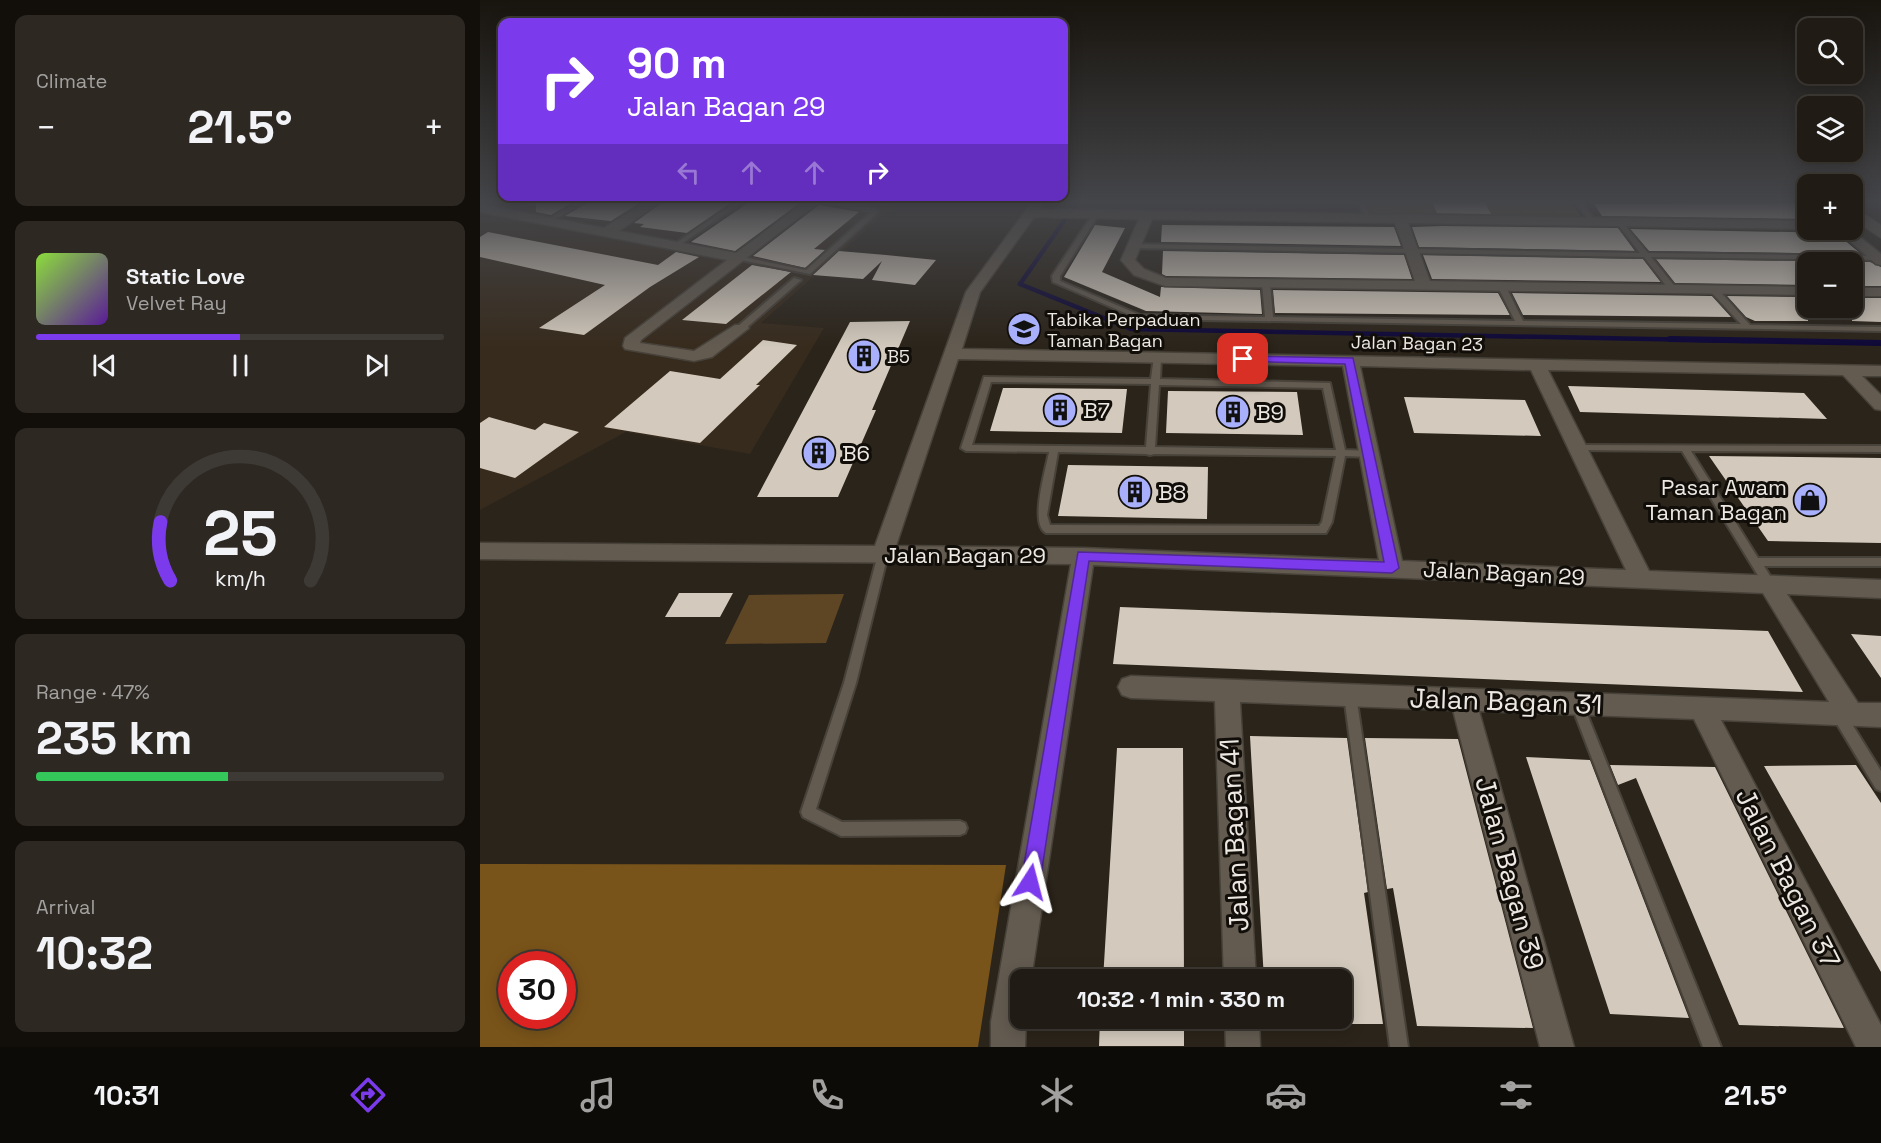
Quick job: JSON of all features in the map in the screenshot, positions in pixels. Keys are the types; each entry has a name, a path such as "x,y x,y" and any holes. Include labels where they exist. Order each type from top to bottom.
{"street":[{"path":"695,250 738,258"},
{"path":"741,328 706,353 694,356 631,346 633,338 749,250"},
{"path":"883,554 975,288 1003,250"},
{"path":"1132,250 1128,260 1130,265 1153,279 1165,282 1797,291"},
{"path":"1412,252 1424,285"},
{"path":"1863,292 1881,292"},
{"name":"Jalan Bagan 23","path":"952,354 1881,371"},
{"path":"1350,360 1392,568"},
{"path":"1537,365 1642,579"},
{"path":"1847,370 1881,405"},
{"name":"Jalan Bagan 29","path":"480,551 1083,556 1881,589"},
{"path":"1008,1047 1008,1022 1083,556"},
{"path":"1769,584 1845,714"},
{"name":"Jalan Bagan 31","path":"1131,687 1881,715"},
{"name":"Jalan Bagan 41","path":"1227,691 1240,969"},
{"name":"Jalan Bagan 39","path":"1462,700 1557,1047"},
{"name":"Jalan Bagan 37","path":"1702,709 1874,1047"},
{"path":"1242,1029 1243,1047"}],"lane":[{"path":"738,258 807,272 832,250"},
{"path":"1073,250 1056,276 1057,282 1139,317 1881,329"},
{"path":"1312,250 1879,259"},
{"path":"1642,250 1673,289"},
{"path":"741,328 797,280"},
{"path":"1266,283 1269,319"},
{"path":"1502,287 1520,323"},
{"path":"1714,290 1748,327"},
{"path":"1150,452 1157,358"},
{"path":"1054,450 1042,515 1046,529 1322,530 1327,522 1341,453 1327,385 987,379 966,448 1150,452 1341,453 1369,454"},
{"path":"1578,448 1881,449"},
{"path":"1684,449 1769,584"},
{"path":"883,554 850,683 808,812 841,829 960,828"},
{"path":"1756,562 1881,562"},
{"path":"1350,695 1399,1047"},
{"path":"1578,704 1712,1047"},
{"path":"1845,714 1881,784"}],"shaded area":[{"path":"480,250 844,250 761,323 824,328 750,454 626,432 480,510"},
{"path":"844,594 826,643 725,644 749,595"},
{"path":"480,864 1006,865 978,1047 480,1047"}],"building":[{"path":"480,250 580,250 658,265 676,252 699,257 650,287 584,335 539,328 605,285 480,257"},
{"path":"761,250 825,250 805,268 753,256"},
{"path":"1080,250 1114,250 1102,272 1160,297 1161,287 1260,290 1262,314 1146,311 1064,277"},
{"path":"1573,250 1634,250 1635,251"},
{"path":"1648,250 1856,250 1859,252"},
{"path":"839,251 936,260 915,285 872,280 882,261 863,279 813,275"},
{"path":"1163,251 1404,255 1412,279 1166,276 1162,274"},
{"path":"1423,255 1643,259 1661,282 1432,279"},
{"path":"1656,259 1797,261 1797,285 1675,283"},
{"path":"1863,262 1870,262 1881,267 1881,286 1863,286"},
{"path":"752,265 791,272 726,324 682,320"},
{"path":"1273,290 1498,293 1510,315 1275,313"},
{"path":"1512,293 1712,296 1731,317 1523,315"},
{"path":"1727,296 1797,297 1797,318 1808,318 1808,321 1755,321 1746,317"},
{"path":"1863,298 1881,298 1881,322 1852,321 1852,318 1863,318"},
{"path":"910,321 872,410 876,410 838,497 757,497 850,322"},
{"path":"763,340 797,345 756,385 760,385 700,443 604,427 670,371 720,379"},
{"path":"1568,386 1804,393 1827,419 1580,412"},
{"name":"B7","path":"1003,388 1127,389 1122,433 990,431"},
{"name":"B9","path":"1168,391 1297,392 1303,435 1166,433"},
{"path":"1404,397 1525,400 1541,436 1414,433"},
{"path":"489,417 535,430 544,423 579,432 515,478 480,468 480,423"},
{"name":"Pasar Awam Taman Bagan","path":"1709,456 1881,458 1881,543 1768,541"},
{"name":"B8","path":"1068,465 1208,467 1207,519 1058,516"},
{"path":"679,593 733,593 720,617 665,617"},
{"path":"1120,607 1768,631 1803,692 1113,664"},
{"path":"1851,634 1881,636 1881,678"},
{"path":"1250,736 1347,738 1368,892 1364,893 1383,1024 1352,1024 1352,969 1263,969"},
{"path":"1365,738 1458,739 1533,1028 1417,1026 1393,888 1387,889"},
{"path":"1117,748 1183,748 1184,969 1104,969"},
{"path":"1526,757 1590,760 1689,1018 1610,1014"},
{"path":"1610,765 1715,767 1844,1028 1739,1025 1636,778 1618,785"},
{"path":"1856,765 1881,803 1881,972 1764,766"},
{"path":"1100,1029 1184,1029 1184,1046 1099,1046"}],"waterway":[{"path":"1044,250 1020,284 1131,329 1750,341"},
{"path":"1670,339 1881,343"}],"place":[{"name":"Tabika Perpaduan Taman Bagan","path":"1024,329"},
{"name":"B5","path":"864,356"},
{"name":"B7","path":"1060,410"},
{"name":"B9","path":"1233,412"},
{"name":"B6","path":"819,453"},
{"name":"B8","path":"1135,492"},
{"name":"Pasar Awam Taman Bagan","path":"1810,500"}],"route":[{"path":"1030,882 1083,556 1392,568 1350,360 1243,359"}]}
